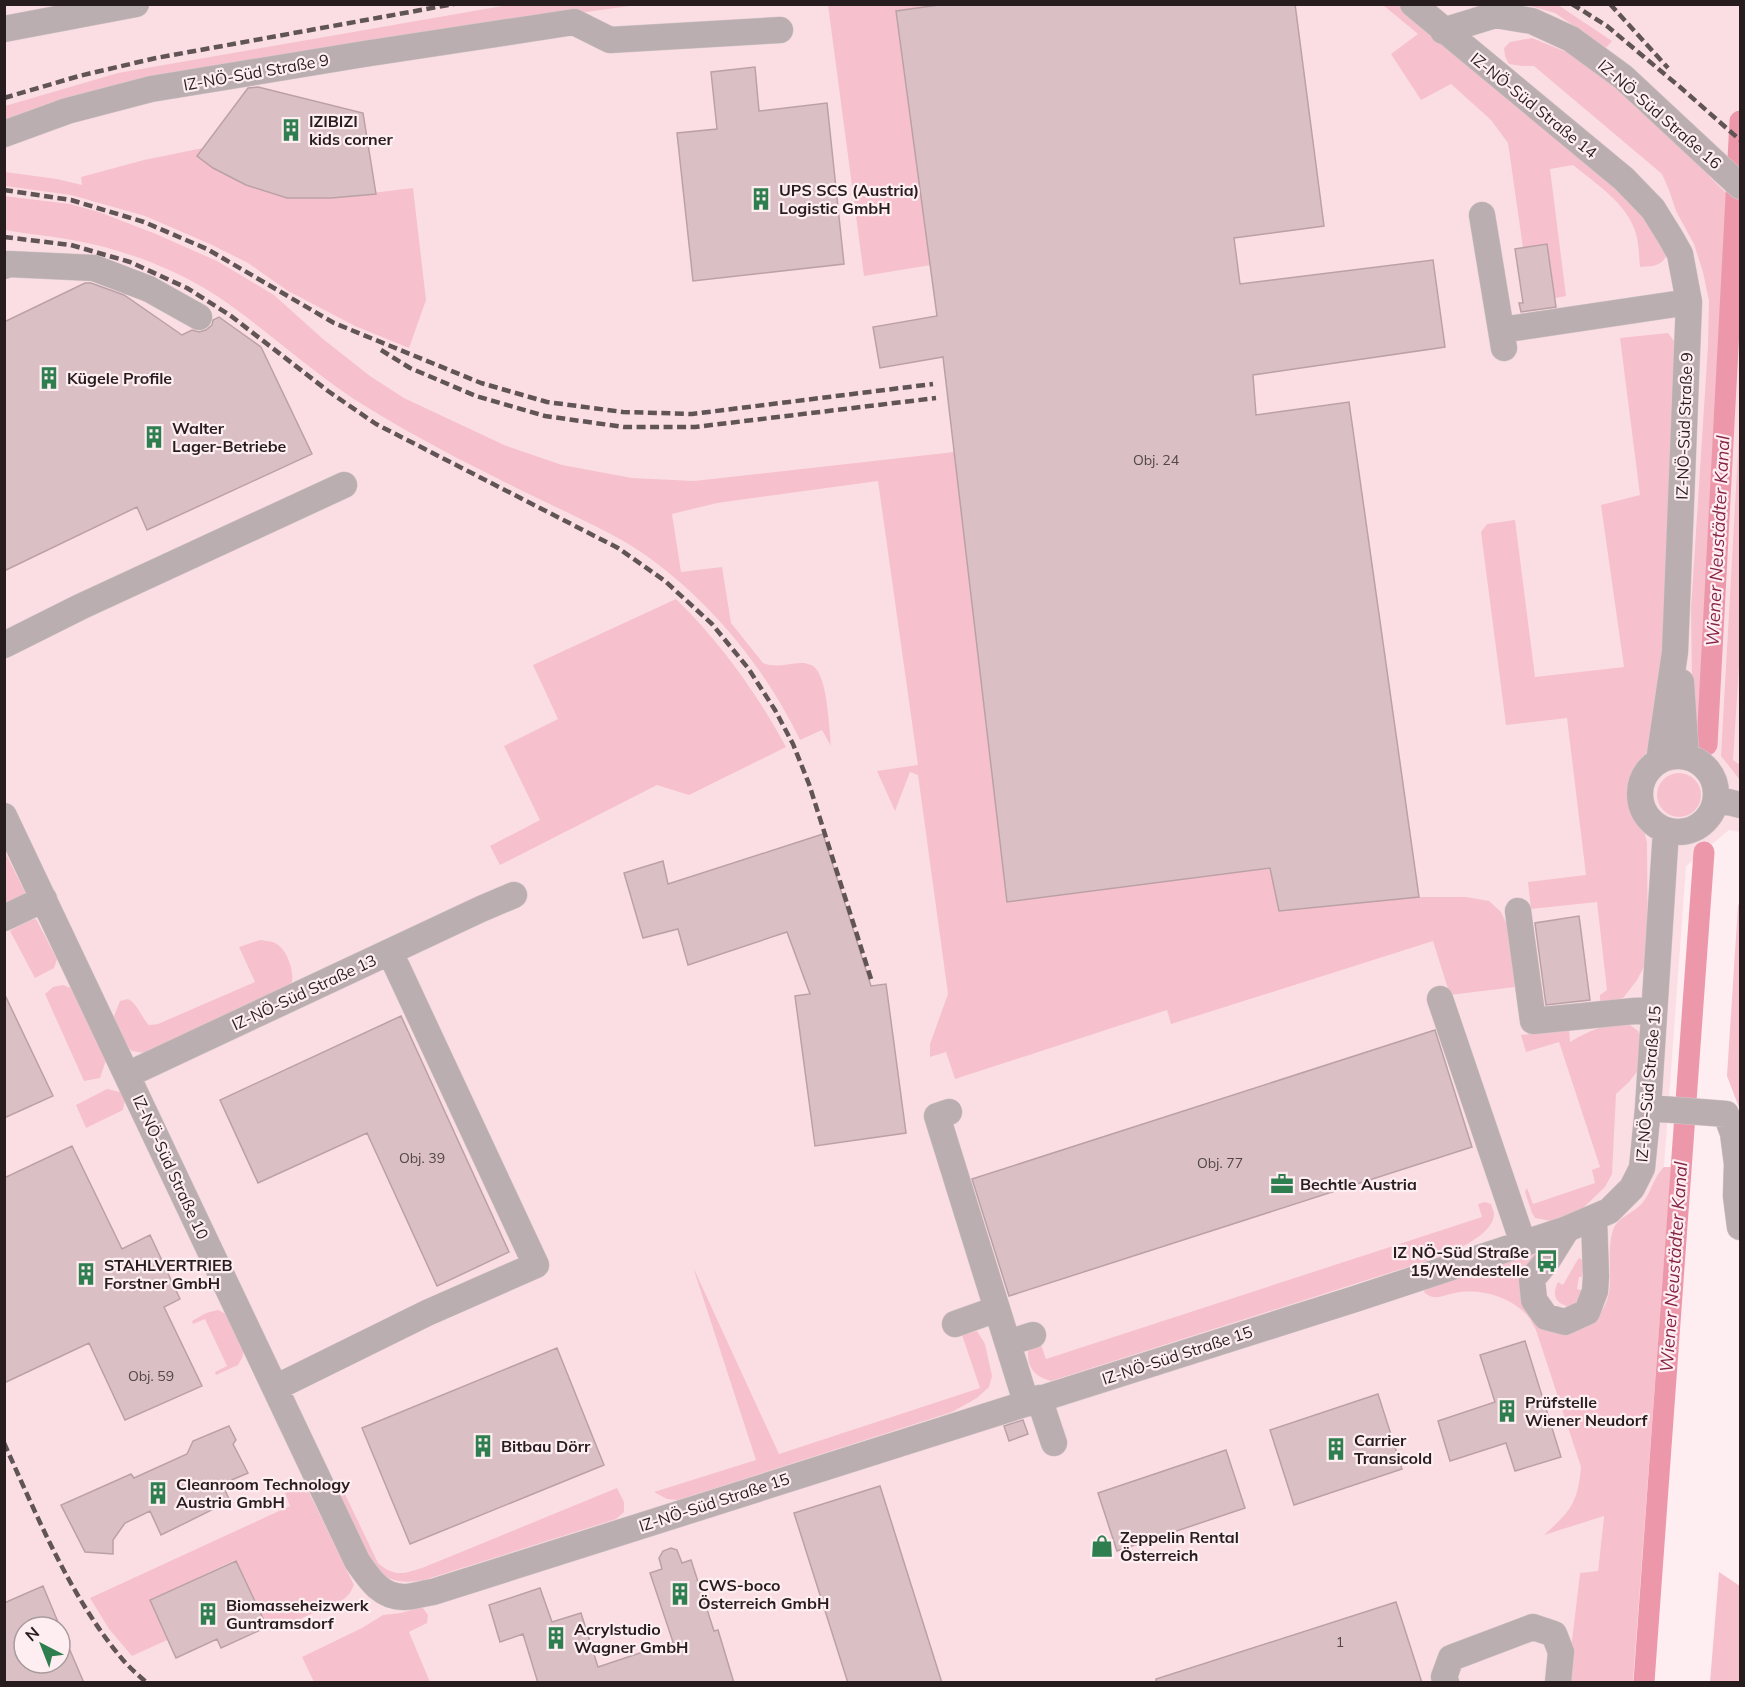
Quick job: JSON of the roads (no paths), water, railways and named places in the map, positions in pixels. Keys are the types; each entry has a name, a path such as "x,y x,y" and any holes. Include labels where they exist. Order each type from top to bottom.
{"street":[{"path":"4,29 77,10 136,4"},
{"name":"IZ-NÖ-Süd Straße 14","path":"1413,4 1624,179 1653,209"},
{"name":"IZ-NÖ-Süd Straße 16","path":"1443,31 1495,15 1532,21 1571,39 1623,77 1740,186"},
{"name":"IZ-NÖ-Süd Straße 9","path":"4,134 67,111 152,89 574,22 610,40 780,30"},
{"name":"IZ-NÖ-Süd Straße 9","path":"1653,209 1680,255 1689,302 1675,652 1659,760"},
{"path":"1482,214 1503,339 1689,302"},
{"path":"4,266 8,264 94,268 149,289 199,317"},
{"path":"4,645 80,607 344,484"},
{"name":"IZ-NÖ-Süd Straße 9","path":"1675,652 1681,686 1686,756"},
{"path":"1672,756 1686,756 1699,761 1710,771 1729,802 1699,826 1682,832 1665,830 1653,823 1644,811 1640,797 1641,783 1648,770 1659,760 1672,756"},
{"name":"IZ-NÖ-Süd Straße 10","path":"4,816 357,1561 370,1581"},
{"name":"IZ-NÖ-Süd Straße 15","path":"370,1581 385,1593 404,1597 433,1592 1355,1299 1567,1229 1609,1211 1632,1188 1642,1168 1659,1109 1654,1009 1665,830"},
{"name":"IZ-NÖ-Süd Straße 13","path":"127,1075 514,895"},
{"path":"4,918 44,899"},
{"path":"1518,911 1533,1022 1654,1009"},
{"path":"275,1388 427,1313 536,1265 390,952"},
{"path":"1440,999 1523,1243"},
{"path":"1659,1109 1726,1114 1733,1133 1737,1164 1740,1227"},
{"path":"949,1112 937,1116 997,1309 1008,1343 1054,1443"},
{"path":"1567,1229 1547,1261 1532,1279 1534,1300 1546,1317 1565,1322 1587,1312 1595,1291 1594,1218"},
{"path":"955,1324 997,1309"},
{"path":"1008,1343 1034,1335"},
{"path":"1446,1683 1444,1677 1451,1658 1533,1627 1554,1634 1561,1652 1558,1683"}],"waterway":[{"name":"Wiener Neustädter Kanal","path":"1707,745 1740,121"},
{"name":"Wiener Neustädter Kanal","path":"1644,1682 1704,852"}],"railway":[{"path":"4,98 79,76 156,58 454,4"},
{"path":"1572,4 1607,26 1740,140"},
{"path":"1610,4 1668,68"},
{"path":"4,190 71,200 144,222 207,249 334,323 481,383 547,402 623,412 692,414 933,384"},
{"path":"4,237 71,245 130,262 187,288 231,316 328,391 376,424 618,548 665,581 712,624 748,668 775,710 793,744 809,784 872,982"},
{"path":"381,350 410,368 476,396 545,416 624,427 695,427 936,398"},
{"path":"4,1443 56,1556 87,1610 123,1660 146,1682"}],"place":[{"name":"IZIBIZI kids corner","path":"291,130"},
{"name":"UPS SCS (Austria) Logistic GmbH","path":"761,199"},
{"name":"Kügele Profile","path":"49,378"},
{"name":"Walter Lager-Betriebe","path":"154,437"},
{"name":"Bechtle Austria","path":"1282,1184"},
{"name":"IZ NÖ-Süd Straße 15/Wendestelle","path":"1547,1261"},
{"name":"STAHLVERTRIEB Forstner GmbH","path":"86,1274"},
{"name":"Prüfstelle Wiener Neudorf","path":"1507,1411"},
{"name":"Bitbau Dörr","path":"483,1446"},
{"name":"Carrier Transicold","path":"1336,1449"},
{"name":"Cleanroom Technology Austria GmbH","path":"158,1493"},
{"name":"Zeppelin Rental Österreich","path":"1102,1546"},
{"name":"CWS-boco Österreich GmbH","path":"680,1594"},
{"name":"Biomasseheizwerk Guntramsdorf","path":"208,1614"},
{"name":"Acrylstudio Wagner GmbH","path":"556,1638"}]}
